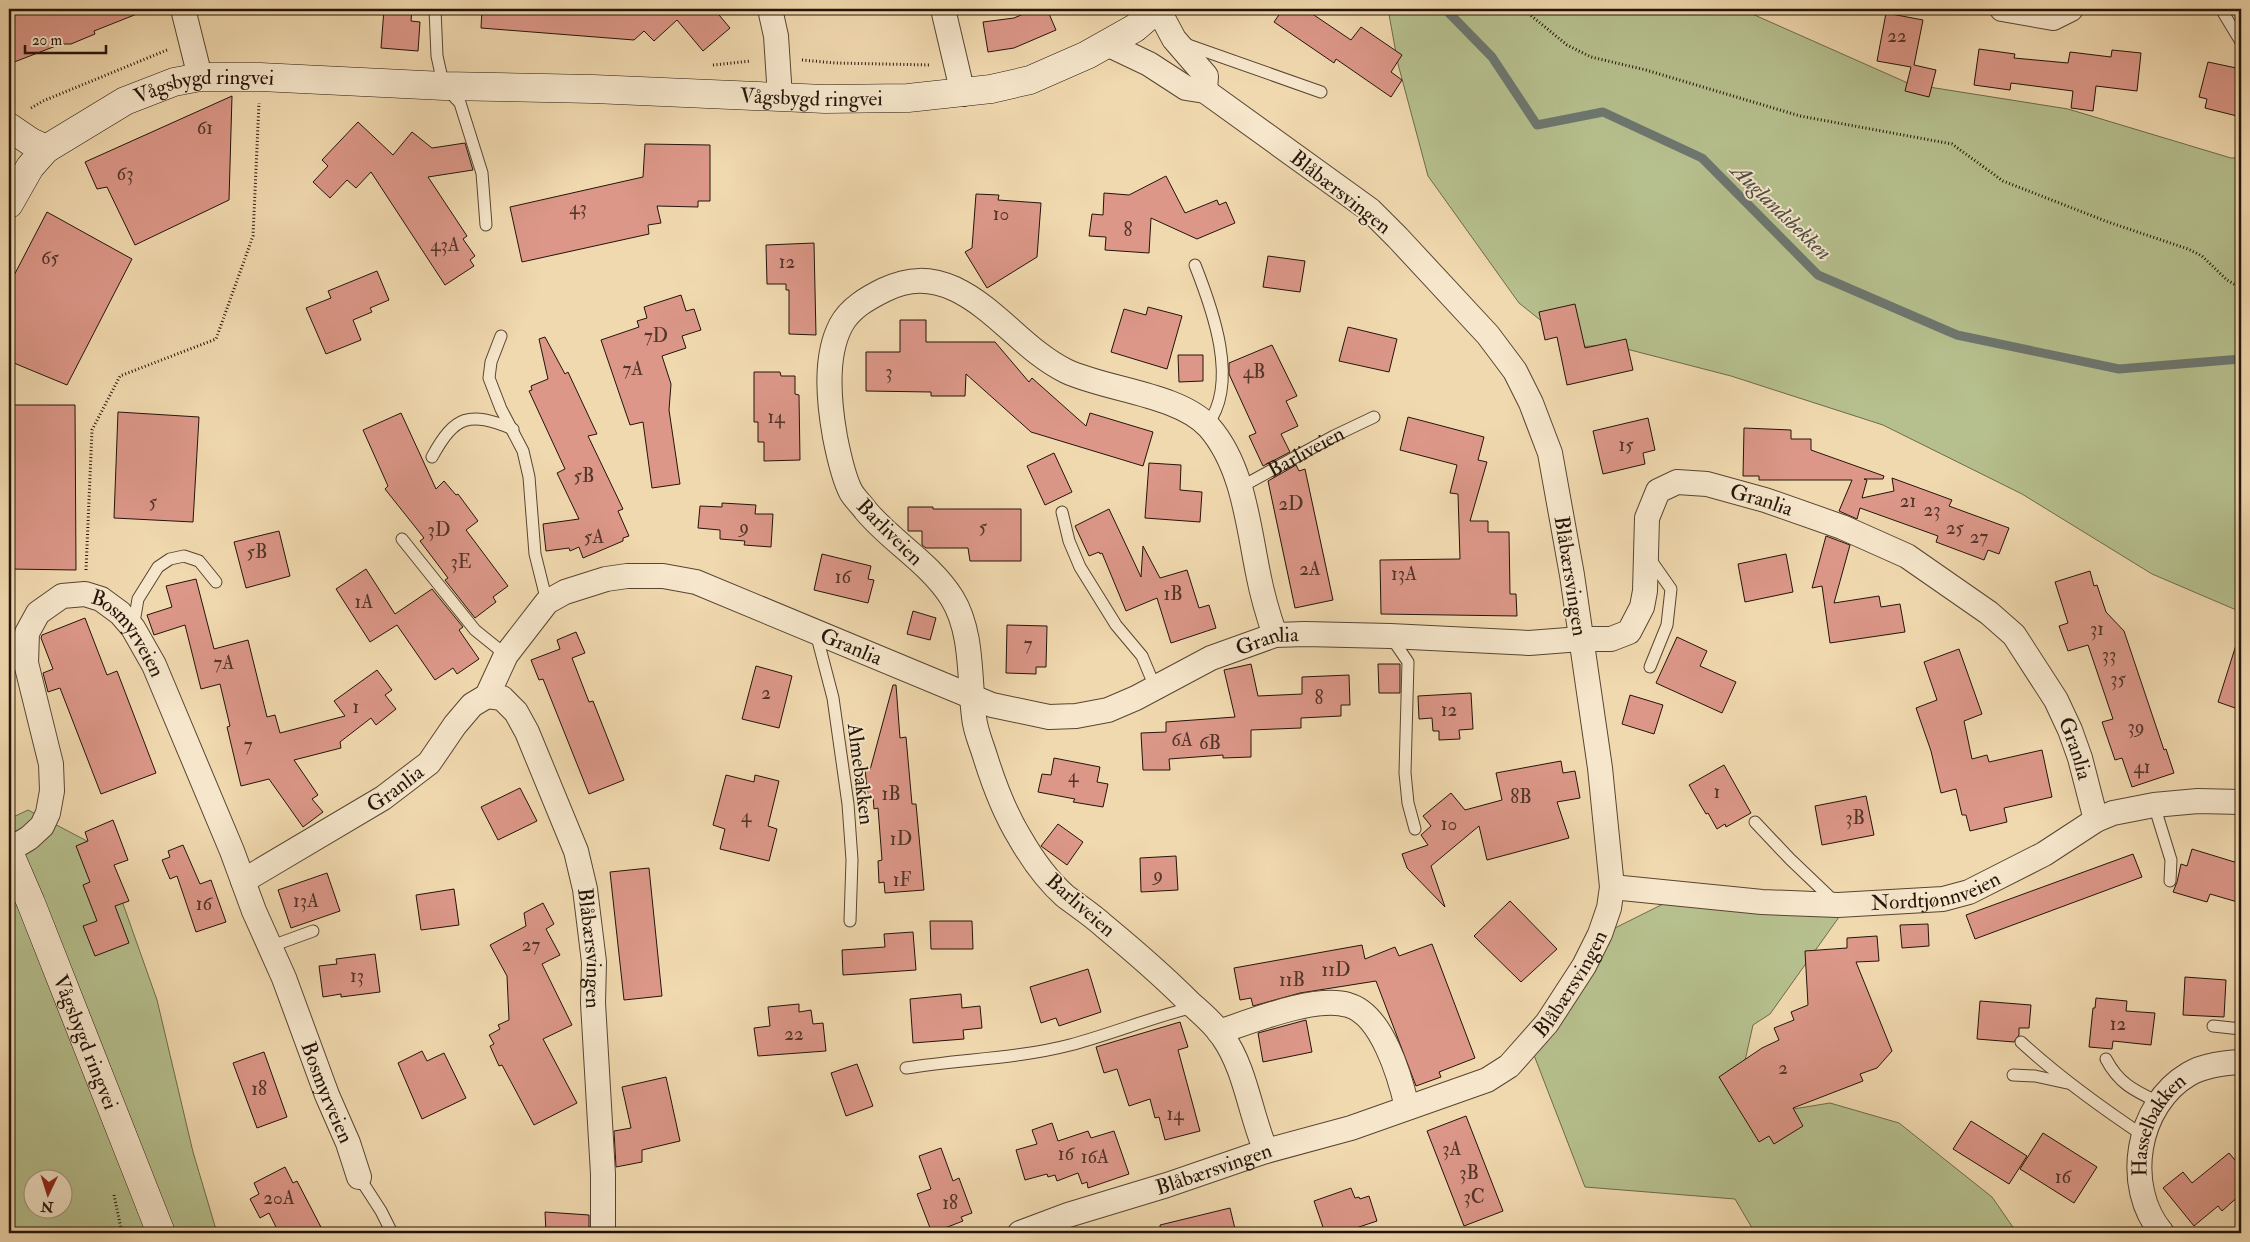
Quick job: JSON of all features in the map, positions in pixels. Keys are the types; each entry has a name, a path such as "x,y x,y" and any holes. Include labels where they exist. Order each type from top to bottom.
{"street":[{"path":"183,9 200,77"},
{"path":"770,9 776,36 780,97"},
{"path":"943,9 963,94"},
{"path":"1158,9 1174,39 1206,76 1205,91"},
{"name":"Vågsbygd ringvei","path":"11,189 46,149 125,101 174,82 200,77 260,77 444,86 825,99 908,98 963,94 1030,80 1080,59 1135,28 1158,9"},
{"path":"2002,9 2053,18 2071,9"},
{"name":"Blåbærsvingen","path":"1020,1233 1068,1215 1167,1185 1266,1151 1351,1128 1407,1106 1487,1080 1510,1066 1529,1046 1547,1023 1584,966 1600,934 1609,908 1612,887 1600,768 1572,575 1550,453 1531,403 1507,360 1455,298 1370,210 1205,91 1186,88 1149,64 1107,44"},
{"path":"9,128 46,149"},
{"name":"Barliveien","path":"1266,1151 1256,1127 1245,1084 1226,1040 1134,951 1066,896 1047,878 1022,842 1005,812 974,722 962,618 951,596 920,562 872,518 852,493 835,441 830,376 834,345 842,323 859,303 885,289 908,280 928,280 952,288 973,299 1061,368 1082,378 1132,390 1185,410 1207,425 1223,447 1239,488 1245,507 1267,614 1275,635"},
{"name":"Granlia","path":"243,881 363,810 408,780 429,763 455,725 472,706 487,696 506,655 547,602 565,592 606,579 626,576 664,576 696,582 972,697 1021,712 1049,717 1076,716 1108,710 1136,698 1211,658 1275,635 1390,636 1529,643 1611,639 1629,632 1642,606 1645,591 1647,518 1658,491 1677,482 1706,484 1782,506 1842,527 1907,556 1989,613 2014,635 2056,700 2080,758 2096,820"},
{"name":"Bosmyrveien","path":"9,851 29,838 42,826 48,814 52,792 51,764 26,663 27,633 38,613 62,596 85,594 101,599 114,608 133,628 154,665 293,1000 359,1177"},
{"name":"Blåbærsvingen","path":"487,696 502,698 516,712 527,732 576,851 585,889 594,962 593,1003 603,1174 603,1233"},
{"name":"Nordtjønnveien","path":"1612,887 1762,902 1838,905 1943,899 1969,892 2044,854 2096,820 2113,813 2154,804 2198,801 2241,802"},
{"name":"Vågsbygd ringvei","path":"9,851 161,1233"},
{"path":"1219,1032 1268,1016 1319,1003 1336,1002 1350,1005 1358,1009 1374,1024 1383,1039 1396,1069 1407,1106"},
{"name":"Hasselbakken","path":"2162,1233 2156,1226 2143,1201 2139,1175 2141,1148 2150,1118 2165,1094 2189,1074 2219,1064 2241,1062"}],"lane":[{"path":"435,9 437,56 444,86 460,103 482,173 486,225"},
{"path":"2220,9 2241,42"},
{"path":"1174,39 1321,92"},
{"path":"1195,265 1211,305 1220,350 1222,379 1213,418 1207,425"},
{"path":"501,336 491,362 489,378 501,409 513,428 523,451 533,504 532,533 547,602"},
{"name":"Barliveien","path":"1239,488 1334,436 1374,417"},
{"path":"432,456 448,430 463,420 481,418 513,428"},
{"path":"1062,512 1069,541 1080,567 1116,625 1142,656 1155,687"},
{"path":"402,539 475,630 506,655"},
{"path":"1646,553 1671,590 1667,625 1650,667"},
{"path":"133,628 138,598 158,567 170,560 184,556 199,561 216,582"},
{"name":"Almebakken","path":"816,633 833,698 848,804 852,860 850,921"},
{"path":"1390,636 1398,644 1408,662 1405,773 1408,803 1414,829"},
{"path":"2154,804 2172,860 2170,882"},
{"path":"1755,822 1838,905"},
{"path":"269,946 313,931"},
{"path":"906,1068 1018,1055 1069,1045 1168,1013 1194,1007"},
{"path":"2213,1026 2241,1029"},
{"path":"2021,1042 2046,1065 2106,1111 2144,1136"},
{"path":"2106,1059 2114,1075 2126,1086 2160,1103"},
{"path":"2013,1075 2035,1076 2074,1085"},
{"name":"Bosmyrveien","path":"359,1177 382,1211 392,1233"}],"path":[{"path":"1523,9 1567,45 1591,57 1646,70 1800,116 1952,144 2003,181 2108,222 2188,249 2202,256 2227,280 2241,288"},
{"path":"85,594 92,430 120,376 216,339 253,236 260,77"}],"green space":[{"path":"1388,9 1741,9 1910,84 2068,109 2231,158 2241,158 2241,612 2152,574 2022,494 1883,425 1731,376 1611,345 1574,347 1519,303 1428,176 1398,64"},
{"path":"28,810 104,850 157,1000 193,1152 217,1233 9,1233 9,998 12,986 9,983 9,819"},
{"path":"1695,888 1854,896 1770,1014 1753,1025 1742,1074 1793,1109 1830,1103 1899,1123 1992,1197 2017,1233 1755,1233 1735,1199 1585,1187 1532,1050 1599,936"}],"building":[{"path":"9,9 147,10 94,31 95,34 71,44 61,44 9,64"},
{"path":"384,9 412,9 411,21 420,22 418,51 381,48"},
{"path":"482,9 714,9 730,28 703,51 677,20 654,41 644,31 634,40 481,28"},
{"path":"1035,9 1047,9 1056,30 1014,48 988,52 983,22 1014,18"},
{"path":"1283,9 1305,9 1351,40 1361,27 1402,55 1391,72 1402,80 1391,97 1336,59 1334,63 1274,22"},
{"path":"1886,13 1923,20 1914,65 1936,70 1929,97 1905,91 1911,67 1877,61"},
{"path":"1979,49 2015,54 2014,58 2068,63 2070,52 2111,57 2112,50 2141,53 2137,91 2096,86 2093,111 2071,108 2073,91 2011,83 2010,90 1974,85"},
{"path":"2208,62 2241,69 2236,88 2241,89 2241,117 2205,108 2207,99 2199,97"},
{"path":"232,96 229,200 135,245 107,187 97,189 85,162"},
{"path":"358,122 393,155 412,132 432,148 465,143 473,170 428,177 467,236 463,239 475,256 470,260 474,266 445,285 371,172 356,188 347,180 330,198 313,182 328,166 322,160"},
{"path":"645,144 710,145 710,201 698,201 698,207 657,206 661,223 648,225 649,234 522,262 510,207 643,177"},
{"path":"1166,176 1185,213 1217,200 1219,205 1226,202 1235,223 1197,239 1151,218 1149,253 1105,250 1106,237 1089,236 1092,214 1103,215 1104,193 1129,195"},
{"path":"976,194 999,195 998,200 1041,203 1037,257 987,288 965,252 972,248"},
{"path":"47,212 132,259 67,385 9,361 9,285"},
{"path":"814,243 816,335 789,334 789,290 786,290 786,284 767,284 766,245"},
{"path":"1268,256 1305,261 1300,292 1263,287"},
{"path":"377,271 389,300 370,308 372,312 353,320 361,340 326,354 306,308 331,298 328,291"},
{"path":"681,295 686,311 694,309 701,330 682,336 686,348 662,356 671,384 669,410 680,484 652,488 643,422 630,425 601,340 639,327 637,321 647,318 644,307"},
{"path":"1575,304 1585,348 1626,339 1633,370 1567,385 1557,337 1545,340 1539,312"},
{"path":"1148,307 1182,316 1167,369 1111,352 1124,309 1146,315"},
{"path":"900,320 926,320 926,342 995,342 1029,382 1032,378 1086,426 1090,413 1153,432 1143,466 1031,432 966,374 965,396 931,396 931,392 866,391 866,352 900,352"},
{"path":"1348,327 1397,339 1389,372 1339,361"},
{"path":"545,337 565,374 568,372 597,434 588,436 623,509 618,511 629,536 623,538 623,541 583,558 579,547 570,551 569,548 546,551 543,524 579,519 557,473 565,469 529,391 532,390 531,386 548,379 539,339"},
{"path":"1272,345 1297,396 1286,401 1298,426 1281,434 1290,452 1263,466 1249,436 1256,433 1229,374 1229,363"},
{"path":"1178,355 1203,355 1203,381 1179,382"},
{"path":"754,372 780,372 781,376 795,376 795,394 799,395 800,460 764,461 764,442 758,442 758,422 754,422"},
{"path":"9,405 75,405 76,570 9,569"},
{"path":"118,412 199,417 193,522 114,518"},
{"path":"401,413 436,489 444,481 456,495 458,494 478,521 466,530 508,586 493,597 496,602 475,618 445,580 448,578 420,541 424,538 385,489 388,486 363,430"},
{"path":"1408,417 1484,437 1478,460 1487,462 1470,521 1488,521 1488,532 1509,532 1510,594 1516,594 1517,616 1381,614 1380,560 1460,559 1458,494 1450,493 1457,465 1400,450"},
{"path":"1648,418 1655,450 1643,453 1645,464 1603,474 1593,431"},
{"path":"1744,428 1791,430 1791,439 1811,439 1811,450 1884,476 1883,479 1864,479 1867,480 1862,498 1894,491 1892,478 1952,500 1949,506 2009,528 1999,554 1988,550 1984,560 1936,542 1938,536 1860,508 1857,519 1839,511 1852,480 1759,480 1759,476 1743,476"},
{"path":"1054,453 1072,492 1045,505 1027,466"},
{"path":"1149,463 1181,465 1180,490 1202,492 1200,522 1145,518"},
{"path":"1296,465 1299,471 1305,469 1333,600 1295,608 1268,481"},
{"path":"722,503 756,505 755,514 773,514 771,547 744,545 745,541 720,539 720,530 698,528 700,506 722,507"},
{"path":"908,507 933,507 933,509 1021,509 1021,561 970,561 968,548 926,548 922,545 922,531 908,531"},
{"path":"1109,509 1141,577 1143,546 1160,578 1187,570 1199,608 1209,605 1216,628 1171,643 1157,598 1126,611 1102,553 1100,554 1099,552 1089,556 1075,526"},
{"path":"279,531 290,576 246,588 234,542"},
{"path":"1826,536 1850,545 1834,603 1879,596 1881,607 1900,604 1905,632 1830,643 1822,586 1812,588"},
{"path":"822,554 871,566 868,579 874,580 868,603 814,590"},
{"path":"1786,554 1793,592 1745,602 1738,564"},
{"path":"366,569 395,614 432,589 463,627 459,630 479,659 457,674 453,668 435,680 397,625 370,642 336,589"},
{"path":"2090,571 2094,586 2097,585 2106,612 2124,631 2164,750 2166,749 2174,773 2132,787 2122,758 2115,760 2102,722 2113,719 2088,645 2068,651 2059,626 2068,623 2055,582"},
{"path":"196,579 214,649 248,640 267,717 275,715 280,733 345,716 334,701 377,670 392,690 385,695 396,709 376,725 371,718 340,742 341,748 294,760 318,795 312,799 323,812 303,827 269,779 241,786 227,727 230,726 220,684 201,689 185,625 154,635 147,615 172,607 166,586"},
{"path":"913,611 936,618 930,640 907,634"},
{"path":"85,618 107,675 117,671 156,773 101,794 60,688 48,692 43,673 53,669 41,638 42,635"},
{"path":"1007,625 1047,626 1046,667 1036,667 1036,674 1006,673"},
{"path":"576,632 585,653 572,658 589,702 593,701 624,780 589,794 543,679 539,680 531,660 560,649 557,640"},
{"path":"1677,637 1707,651 1700,666 1736,682 1722,713 1656,683"},
{"path":"2236,645 2241,645 2241,710 2218,702"},
{"path":"1959,649 1982,714 1964,721 1972,759 1987,755 1989,762 2042,750 2052,797 2004,808 2007,822 1970,831 1966,815 1962,815 1956,789 1941,793 1931,751 1916,708 1937,700 1924,662"},
{"path":"1251,664 1258,696 1302,694 1302,677 1349,675 1350,705 1341,705 1341,716 1301,718 1301,728 1251,730 1251,757 1223,758 1223,755 1169,759 1170,770 1143,770 1141,733 1166,732 1166,722 1235,717 1224,670"},
{"path":"1378,664 1400,664 1400,693 1379,693"},
{"path":"756,666 792,676 779,728 742,719"},
{"path":"893,685 896,685 900,738 906,737 912,804 916,804 924,890 885,893 884,882 879,883 878,861 882,860 878,808 874,809 873,796 868,797 865,769 870,770"},
{"path":"1471,693 1473,729 1459,730 1460,739 1439,740 1439,731 1433,731 1432,718 1419,719 1418,696"},
{"path":"1630,695 1663,705 1654,734 1622,724"},
{"path":"1054,758 1100,767 1097,782 1108,784 1103,807 1073,802 1075,799 1038,792 1042,774 1051,775"},
{"path":"1561,761 1563,773 1575,771 1580,798 1557,802 1569,838 1487,860 1479,826 1431,866 1445,907 1407,868 1402,854 1428,845 1421,835 1431,826 1423,816 1451,793 1465,810 1502,800 1496,773"},
{"path":"1724,765 1751,813 1726,827 1725,824 1717,829 1689,785"},
{"path":"726,775 754,782 755,775 779,781 768,826 777,829 769,861 720,849 725,829 713,825"},
{"path":"520,788 537,821 498,840 481,807"},
{"path":"1866,796 1874,835 1822,845 1815,806"},
{"path":"113,820 128,860 114,865 129,901 115,906 129,943 95,956 83,926 97,921 83,885 90,882 76,846 88,841 85,832"},
{"path":"1058,824 1083,842 1067,865 1041,846"},
{"path":"183,845 200,884 211,880 226,922 196,932 177,876 170,879 162,860 170,857 168,851"},
{"path":"2192,849 2241,864 2241,903 2210,894 2207,902 2173,892 2181,864 2187,866"},
{"path":"2133,854 2142,877 1975,939 1966,915"},
{"path":"1176,856 1178,890 1141,892 1140,858"},
{"path":"649,868 662,996 624,1000 610,872"},
{"path":"327,873 340,911 291,928 278,890"},
{"path":"454,889 459,925 421,930 416,895"},
{"path":"1510,901 1557,949 1521,982 1474,936"},
{"path":"543,903 554,924 546,929 560,955 542,964 572,1025 543,1039 577,1103 534,1125 502,1065 499,1066 490,1046 494,1044 489,1035 500,1029 498,1025 509,1020 507,976 490,945 526,926 524,913"},
{"path":"930,921 972,921 973,949 931,949"},
{"path":"1928,924 1929,946 1902,948 1900,925"},
{"path":"913,932 916,970 843,975 842,950 885,947 884,934"},
{"path":"1877,936 1879,961 1856,962 1892,1051 1877,1068 1860,1074 1863,1081 1793,1108 1803,1126 1774,1144 1769,1136 1759,1142 1719,1077 1762,1048 1779,1040 1774,1028 1794,1020 1791,1012 1808,1005 1805,951 1847,948 1847,938"},
{"path":"1432,944 1475,1058 1439,1072 1441,1077 1416,1086 1376,981 1300,993 1253,1006 1251,998 1240,1000 1234,968 1362,945 1365,959 1395,947 1399,956"},
{"path":"375,954 380,992 341,997 341,994 323,997 319,966 337,964 336,959"},
{"path":"1088,969 1101,1012 1059,1026 1056,1018 1041,1023 1030,987"},
{"path":"2185,977 2226,980 2224,1017 2183,1015"},
{"path":"961,994 962,1008 980,1006 982,1028 963,1030 964,1039 913,1043 910,999"},
{"path":"2096,998 2127,1001 2126,1011 2155,1013 2151,1045 2113,1041 2112,1049 2089,1047 2093,1008 2095,1008"},
{"path":"1980,1001 2031,1005 2029,1028 2019,1028 2019,1035 2014,1042 1977,1039"},
{"path":"799,1004 799,1012 811,1010 813,1024 823,1023 826,1051 758,1056 754,1028 770,1026 768,1007"},
{"path":"1306,1020 1312,1052 1263,1062 1258,1033"},
{"path":"1180,1022 1188,1047 1178,1050 1200,1131 1165,1140 1159,1117 1155,1118 1150,1099 1129,1106 1117,1069 1104,1073 1096,1047"},
{"path":"422,1051 427,1061 444,1053 466,1098 422,1119 398,1063"},
{"path":"264,1052 287,1117 257,1128 233,1063"},
{"path":"857,1064 873,1106 846,1116 831,1073"},
{"path":"666,1077 680,1141 642,1150 642,1162 616,1167 614,1131 631,1128 622,1087"},
{"path":"1466,1116 1503,1211 1464,1226 1427,1131"},
{"path":"1971,1121 2027,1156 2009,1184 1953,1149"},
{"path":"1052,1123 1058,1141 1088,1131 1091,1138 1114,1131 1129,1174 1088,1188 1087,1182 1082,1184 1078,1173 1057,1181 1055,1175 1048,1177 1047,1174 1025,1180 1016,1150 1037,1144 1032,1130"},
{"path":"2043,1133 2097,1167 2074,1203 2020,1169"},
{"path":"941,1148 953,1181 959,1178 972,1213 961,1217 963,1221 932,1233 917,1194 931,1189 919,1156"},
{"path":"2229,1153 2241,1167 2241,1194 2222,1211 2218,1206 2194,1226 2163,1188 2183,1172 2192,1183"},
{"path":"285,1167 293,1183 297,1181 324,1233 279,1233 269,1213 260,1218 250,1199 259,1194 254,1183"},
{"path":"1351,1188 1355,1198 1359,1197 1360,1199 1369,1196 1377,1221 1341,1233 1325,1233 1314,1201"},
{"path":"1230,1208 1236,1233 1161,1233 1160,1225"},
{"path":"545,1212 589,1215 589,1233 546,1233"}],"waterway":[{"name":"Auglandsbekken","path":"1445,9 1492,57 1537,125 1603,112 1702,158 1818,275 1957,335 2119,369 2241,359"}]}
